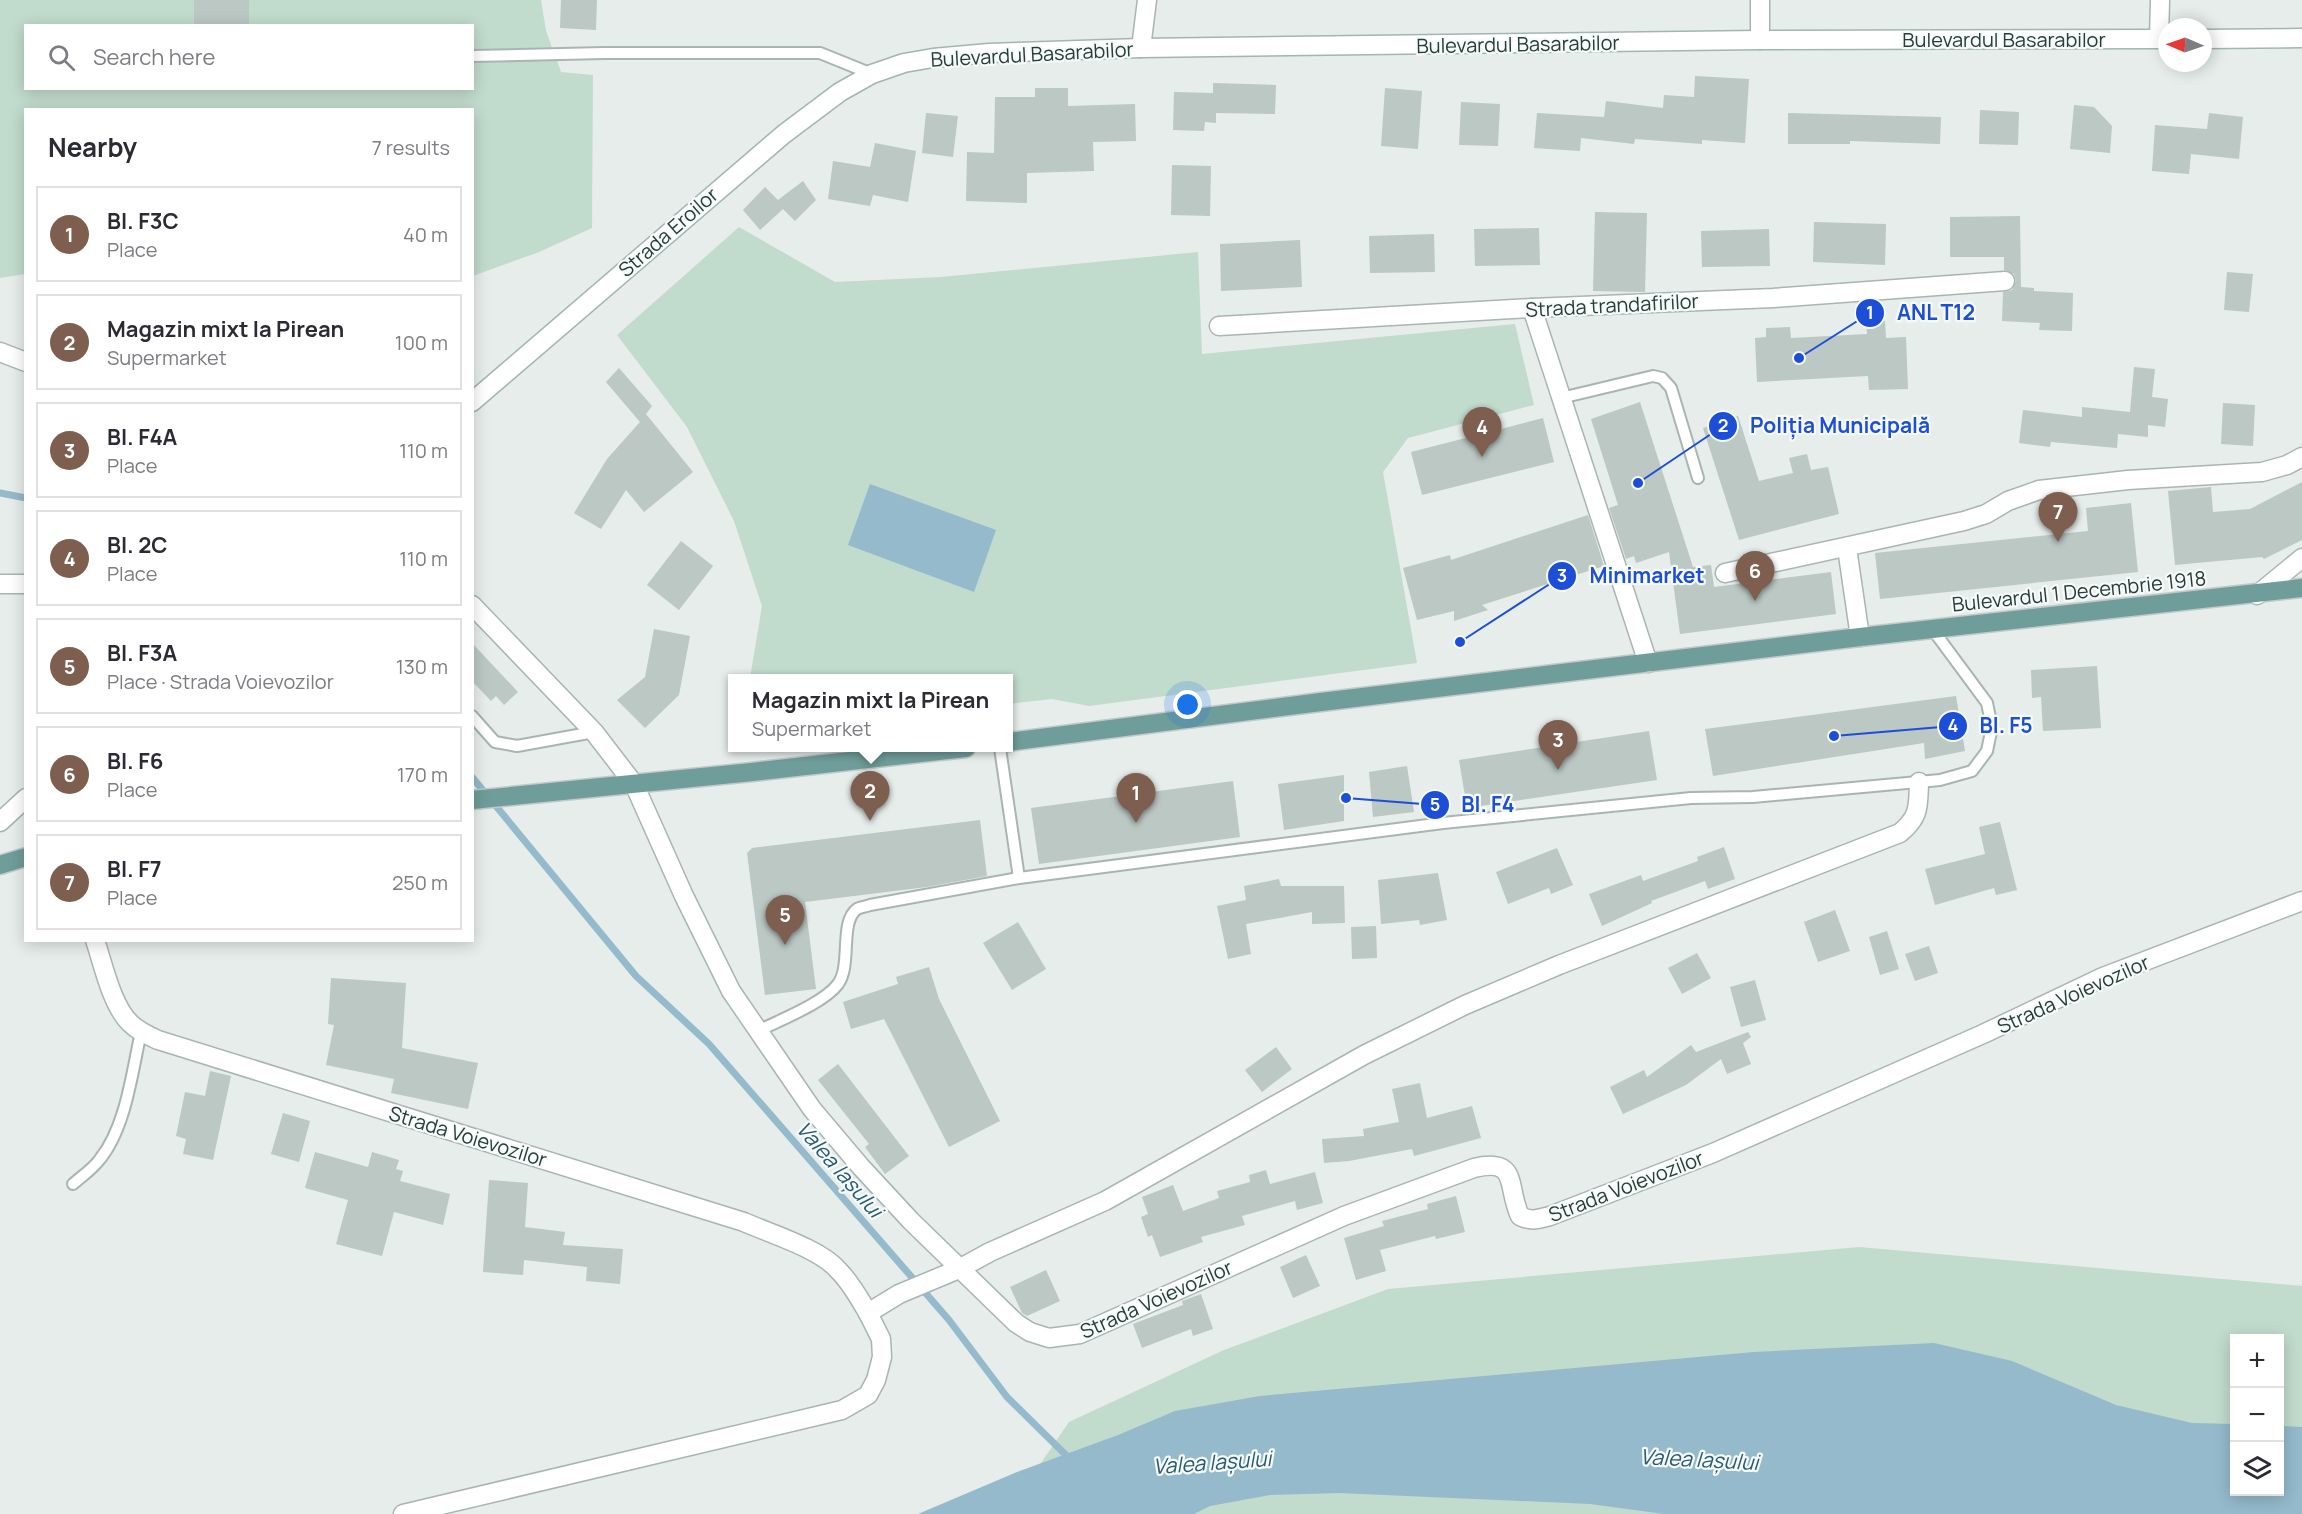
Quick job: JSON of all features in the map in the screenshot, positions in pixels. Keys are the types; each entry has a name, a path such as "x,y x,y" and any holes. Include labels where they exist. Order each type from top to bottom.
{"main road":[{"name":"Bulevardul 1 Decembrie 1918","path":"1013,741 1860,637 2256,595 2302,588"},
{"path":"474,800 921,752"},
{"path":"0,865 24,858"}],"street":[{"path":"1141,48 1147,0"},
{"path":"1760,0 1760,40"},
{"path":"2160,0 2161,18"},
{"path":"2212,39 2302,38"},
{"name":"Bulevardul Basarabilor","path":"872,75 904,63 933,58 989,53 1141,48 1760,40 2158,39"},
{"name":"Strada Eroilor","path":"474,400 770,144 840,92 872,75"},
{"name":"Strada trandafirilor","path":"1219,326 1532,308 1773,298 2005,280"},
{"path":"1532,308 1648,663"},
{"path":"0,352 24,361"},
{"path":"1725,573 1964,521 1986,514 2008,501 2039,490 2128,480 2262,472 2287,465 2302,457"},
{"path":"1846,548 1860,637"},
{"path":"2256,595 2302,558"},
{"path":"0,584 24,585"},
{"name":"Strada Voievozilor","path":"474,607 594,732 634,784 706,943 731,991 812,1109 861,1167 959,1269 1004,1312 1030,1332 1049,1338 1063,1338 1098,1326 1344,1216 1481,1167 1500,1166 1508,1174 1520,1216 1528,1220 1535,1220 1713,1153 1983,1034 2103,977 2302,902"},
{"path":"868,1313 899,1294 959,1269 1001,1247 1105,1201 1364,1055 1465,1005 1559,965 1900,832 1912,823 1918,807 1919,782"},
{"path":"0,822 24,800"},
{"name":"Strada Voievozilor","path":"96,942 118,1005 128,1021 141,1032 158,1040 744,1222 810,1250 838,1269 856,1292 881,1339 882,1357 876,1380 868,1395 842,1410 403,1514"}],"lane":[{"path":"474,57 604,53 820,53 872,75"},
{"path":"1561,398 1653,376 1662,378 1671,388 1698,478"},
{"path":"758,1031 829,994 834,988 845,969 849,919 857,909 1019,878 1443,823 1691,798 1752,797 1940,780 1972,771 1988,751 1992,727 1987,703 1933,630"},
{"path":"474,718 495,742 518,746 594,732"},
{"path":"1001,752 1019,878"},
{"path":"73,1184 99,1161 111,1143 121,1117 141,1032"}],"green space":[{"path":"0,0 541,0 546,31 561,72 593,75 592,228 539,252 474,276 474,108 24,108 24,274 0,278"},
{"path":"739,227 835,282 941,277 1198,252 1202,354 1515,324 1534,405 1408,438 1383,472 1417,663 1089,706 1052,699 1013,703 1013,674 751,674 762,606 734,521 687,427 617,335"},
{"path":"1859,1247 2302,1286 2302,1514 1006,1514 1069,1422 1224,1350 1388,1289"}],"water":[{"path":"870,484 996,530 974,592 848,545"},
{"path":"1934,1343 2012,1361 2116,1405 2192,1423 2230,1424 2230,1496 2284,1496 2284,1426 2302,1427 2302,1514 1664,1514 1590,1504 1339,1493 1270,1495 1210,1506 1194,1514 918,1514 1017,1472 1118,1435 1175,1411 1260,1396 1754,1352"}],"building":[{"path":"194,0 249,0 249,24 194,24"},
{"path":"561,0 597,0 596,30 560,28"},
{"path":"1695,76 1749,79 1745,143 1702,140 1702,144 1635,139 1634,144 1581,138 1580,151 1534,148 1537,113 1604,117 1606,101 1663,108 1664,95 1694,97"},
{"path":"1213,83 1276,85 1275,114 1216,113 1216,123 1205,122 1204,131 1173,130 1174,92 1213,93"},
{"path":"1035,88 1068,88 1068,106 1135,104 1136,141 1093,142 1094,171 1027,173 1027,203 966,201 967,152 994,153 995,97 1035,97"},
{"path":"1385,88 1422,91 1418,149 1381,146"},
{"path":"1461,102 1500,104 1498,146 1459,145"},
{"path":"2074,105 2094,107 2112,126 2110,153 2070,149"},
{"path":"1980,110 2019,112 2018,145 1979,144"},
{"path":"926,113 958,116 953,157 922,153"},
{"path":"1788,113 1941,117 1940,144 1850,141 1850,144 1788,144"},
{"path":"2209,113 2243,117 2239,159 2191,154 2189,174 2152,171 2155,125 2207,129"},
{"path":"875,143 916,151 908,202 873,195 870,206 828,199 833,161 870,167"},
{"path":"1172,165 1211,166 1210,216 1171,215"},
{"path":"803,181 816,200 795,221 783,209 760,230 743,210 765,187 778,200"},
{"path":"1595,212 1647,213 1645,292 1593,291"},
{"path":"2020,216 2021,287 2034,288 2034,291 2073,293 2072,331 2039,330 2040,323 2002,321 2003,292 2012,290 2016,281 2014,274 2004,270 2004,257 1950,257 1950,217"},
{"path":"1814,222 1886,224 1885,265 1813,262"},
{"path":"1539,228 1540,265 1475,266 1474,229"},
{"path":"1769,229 1770,266 1702,267 1701,231"},
{"path":"1434,234 1435,272 1370,273 1369,236"},
{"path":"1300,240 1302,287 1221,291 1220,244"},
{"path":"2227,272 2253,274 2249,312 2224,310"},
{"path":"1866,321 1885,321 1886,338 1906,337 1908,389 1869,390 1868,376 1757,382 1755,338 1766,337 1766,328 1790,327 1791,338 1867,334"},
{"path":"2134,367 2155,369 2152,397 2168,399 2165,427 2148,425 2148,437 2118,434 2117,448 2051,442 2050,447 2019,443 2023,410 2082,417 2082,407 2130,412"},
{"path":"619,368 652,406 646,414 693,472 644,512 626,490 601,529 574,513 607,459 640,422 606,382"},
{"path":"1640,402 1693,567 1711,565 1714,587 1831,572 1836,614 1680,634 1669,552 1636,563 1634,556 1626,559 1609,508 1618,505 1591,419"},
{"path":"2223,403 2255,405 2253,446 2221,444"},
{"path":"1738,416 1759,481 1793,473 1789,458 1807,454 1811,470 1828,467 1839,514 1739,540 1703,428"},
{"path":"1543,418 1554,462 1422,495 1411,452"},
{"path":"2302,482 2302,540 2264,559 2262,557 2175,565 2168,491 2211,487 2213,512 2250,509"},
{"path":"2131,503 2138,572 1880,599 1875,553 2088,531 2086,508"},
{"path":"1588,515 1604,566 1482,605 1488,610 1454,621 1454,611 1417,620 1403,568 1450,555 1451,560"},
{"path":"681,541 713,566 679,610 647,585"},
{"path":"654,629 690,636 679,695 645,728 617,700 645,677"},
{"path":"474,645 518,692 504,705 496,696 491,701 474,683"},
{"path":"2097,666 2101,728 2043,731 2041,697 2032,698 2031,670"},
{"path":"1956,696 1965,751 1925,759 1924,743 1713,776 1705,729"},
{"path":"1649,731 1657,780 1467,808 1459,760"},
{"path":"1407,766 1414,812 1373,817 1369,772"},
{"path":"1344,775 1344,821 1284,830 1278,784"},
{"path":"1233,781 1240,837 1039,864 1031,808"},
{"path":"980,820 987,876 927,887 805,902 816,989 765,995 747,853 752,848"},
{"path":"2000,822 2017,890 1996,895 1994,888 1935,905 1925,869 1985,854 1979,827"},
{"path":"1724,847 1735,879 1708,889 1705,881 1651,901 1652,903 1602,926 1589,894 1641,875 1643,881 1698,861 1697,857"},
{"path":"1557,848 1573,885 1551,894 1549,888 1508,904 1496,872"},
{"path":"1438,873 1447,920 1420,925 1419,920 1381,924 1378,880"},
{"path":"1279,879 1281,886 1344,886 1345,923 1312,924 1312,912 1246,924 1251,954 1228,959 1217,906 1246,900 1244,886"},
{"path":"1835,910 1850,951 1818,962 1804,922"},
{"path":"1018,922 1046,969 1012,990 983,943"},
{"path":"1376,926 1377,958 1352,959 1351,927"},
{"path":"1887,931 1899,969 1880,975 1869,937"},
{"path":"1929,946 1938,973 1915,981 1905,954"},
{"path":"1697,953 1711,978 1682,994 1668,968"},
{"path":"929,967 939,999 1000,1121 949,1147 884,1019 851,1029 843,1002 898,984 896,977"},
{"path":"331,978 406,983 402,1048 478,1063 468,1109 391,1093 394,1079 326,1065 334,1025 328,1024"},
{"path":"1755,980 1766,1020 1741,1027 1730,987"},
{"path":"1748,1032 1751,1037 1743,1043 1751,1064 1727,1074 1721,1059 1686,1085 1623,1114 1610,1087 1644,1070 1647,1077 1691,1045 1696,1052"},
{"path":"1276,1047 1292,1069 1262,1092 1245,1070"},
{"path":"838,1064 909,1156 885,1174 865,1147 869,1144 818,1080"},
{"path":"210,1071 231,1076 213,1160 183,1154 186,1139 176,1136 185,1092 205,1096"},
{"path":"1420,1083 1427,1118 1472,1106 1481,1138 1414,1156 1412,1149 1349,1161 1324,1163 1322,1139 1364,1136 1363,1129 1399,1122 1392,1089"},
{"path":"283,1113 310,1121 299,1162 271,1154"},
{"path":"315,1152 368,1167 372,1152 399,1160 396,1169 403,1171 400,1181 450,1194 443,1225 394,1212 382,1256 336,1244 348,1200 305,1188"},
{"path":"1266,1170 1270,1184 1315,1172 1323,1203 1297,1210 1295,1201 1242,1216 1245,1225 1201,1237 1203,1242 1160,1257 1152,1235 1148,1237 1141,1217 1148,1214 1142,1197 1173,1185 1183,1211 1219,1198 1217,1191 1250,1182 1249,1175"},
{"path":"489,1180 528,1183 525,1227 565,1232 563,1245 623,1249 620,1284 586,1281 587,1267 524,1260 523,1275 483,1272"},
{"path":"1456,1196 1465,1232 1436,1239 1435,1236 1380,1250 1386,1271 1356,1280 1344,1238 1384,1226 1382,1221 1428,1209 1427,1204"},
{"path":"1306,1255 1320,1286 1293,1298 1280,1267"},
{"path":"1046,1270 1060,1301 1027,1316 1022,1313 1010,1287"},
{"path":"1201,1294 1213,1329 1193,1336 1191,1329 1142,1348 1133,1324 1183,1305 1182,1301"}],"waterway":[{"name":"Valea Iașului","path":"0,493 24,498"},
{"name":"Valea Iașului","path":"474,779 636,976 709,1044 949,1320 1007,1397 1071,1460"}],"place":[{"name":"ANL T12","path":"1799,358"},
{"name":"Bl. 2C","path":"1482,457"},
{"name":"Poliția Municipală","path":"1638,483"},
{"name":"Bl. F7","path":"2058,542"},
{"name":"Bl. F6","path":"1755,601"},
{"name":"Minimarket","path":"1460,642"},
{"name":"Bl. F5","path":"1834,736"},
{"name":"Bl. F4A","path":"1558,770"},
{"name":"Bl. F4","path":"1346,798"},
{"name":"Magazin mixt la Pirean","path":"870,821"},
{"name":"Bl. F3C","path":"1136,823"},
{"name":"Bl. F3A","path":"785,945"}]}
